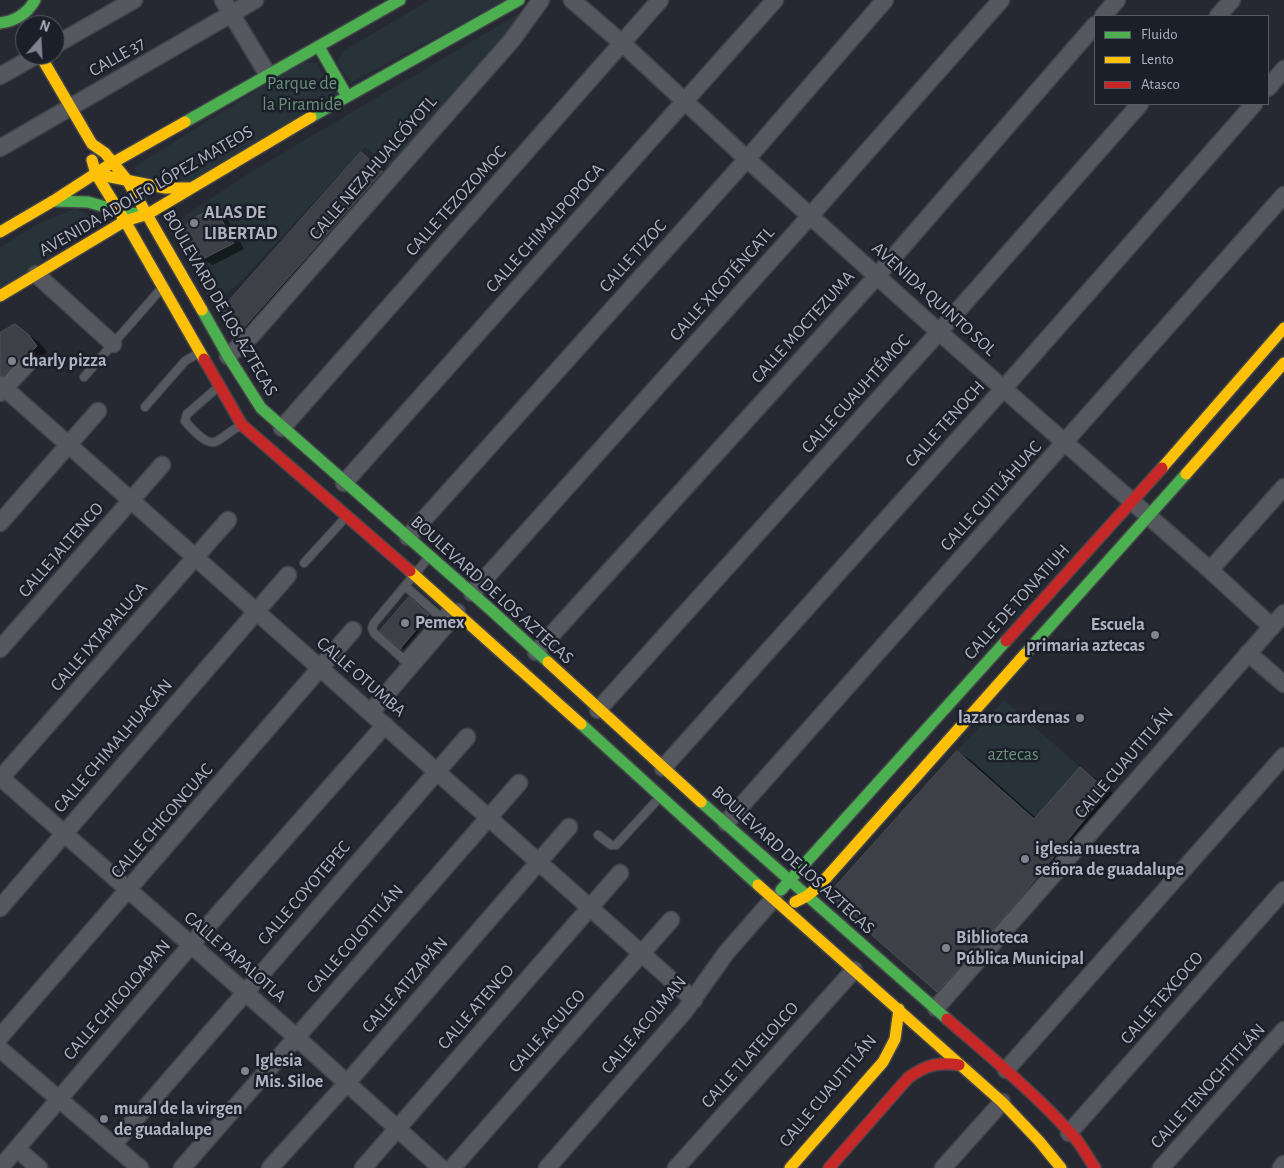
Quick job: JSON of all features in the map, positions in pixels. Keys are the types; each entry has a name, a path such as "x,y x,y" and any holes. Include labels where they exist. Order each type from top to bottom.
{"main road":[{"path":"25,15 35,0"},
{"path":"0,232 114,163 400,0"},
{"name":"AVENIDA ADOLFO LÓPEZ MATEOS","path":"0,296 123,216 148,214 347,96 519,0"},
{"path":"0,23 15,22"},
{"path":"318,47 347,96"},
{"path":"45,65 92,144"},
{"name":"BOULEVARD DE LOS AZTECAS","path":"92,144 105,153 127,180 228,356 254,400 261,408 344,483 472,593 483,619 661,797 775,903 899,1009 1002,1102 1062,1168"},
{"name":"BOULEVARD DE LOS AZTECAS","path":"92,144 92,158 96,174 123,216 199,353 242,425 414,575 449,615 483,619 536,652 663,768 1006,1070 1069,1133 1085,1151 1095,1168"},
{"path":"96,174 117,177 156,188 171,190 190,188"},
{"path":"53,201 88,202 123,216"},
{"name":"CALLE DE TONATIUH","path":"775,903 790,880 1132,502 1284,328"},
{"path":"775,903 798,901 819,886 1284,363"},
{"name":"CALLE CUAUTITLÁN","path":"790,1168 883,1062 895,1039 899,1009"},
{"path":"829,1168 908,1078 921,1068 940,1062 959,1065"}],"street":[{"path":"65,39 134,0"},
{"path":"222,0 268,75"},
{"name":"CALLE 37","path":"0,148 255,0"},
{"name":"CALLE NEZAHUALCÓYOTL","path":"228,356 252,335 512,40 541,0"},
{"name":"AVENIDA QUINTO SOL","path":"572,0 623,44 939,332 1210,570 1272,627"},
{"name":"CALLE TEZOZOMOC","path":"282,428 660,0"},
{"name":"CALLE CHIMALPOPOCA","path":"344,483 775,0"},
{"name":"CALLE TIZOC","path":"408,537 747,159 885,0"},
{"name":"CALLE XICOTÉNCATL","path":"472,593 1001,0"},
{"path":"1104,15 1117,0"},
{"path":"1219,15 1232,0"},
{"name":"CALLE MOCTEZUMA","path":"536,652 877,276 1094,26"},
{"path":"0,76 20,65"},
{"path":"1269,87 1284,69"},
{"name":"CALLE CUAUHTÉMOC","path":"598,710 939,332 1139,105"},
{"name":"CALLE TENOCH","path":"663,768 1004,388 1253,105"},
{"name":"CALLE CUITLÁHUAC","path":"726,823 1065,444 1284,195"},
{"path":"36,274 113,344"},
{"path":"2,388 30,362"},
{"name":"CALLE OTUMBA","path":"2,388 132,500 694,1000"},
{"path":"0,523 98,411"},
{"name":"CALLE JALTENCO","path":"0,649 162,465"},
{"path":"1210,570 1284,487"},
{"name":"CALLE IXTAPALUCA","path":"0,778 228,520"},
{"name":"CALLE CHIMALHUACÁN","path":"0,908 288,575"},
{"name":"CALLE CUAUTITLÁN","path":"936,1008 1284,613"},
{"path":"371,712 407,663 449,615"},
{"name":"CALLE CHICONCUAC","path":"0,1037 353,630"},
{"path":"1248,653 1284,684"},
{"name":"CALLE CHICOLOAPAN","path":"0,1168 191,945 385,725"},
{"name":"CALLE COYOTEPEC","path":"113,1144 467,737"},
{"path":"1006,1070 1284,756"},
{"name":"CALLE PAPALOTLA","path":"0,778 129,889 441,1168"},
{"name":"CALLE COLOTITLÁN","path":"182,1168 489,816 520,783"},
{"name":"CALLE ATIZAPÁN","path":"270,1168 347,1083 569,827"},
{"name":"CALLE ATENCO","path":"363,1168 620,873"},
{"name":"CALLE TEXCOCO","path":"1069,1133 1284,890"},
{"name":"CALLE ACOLMAN","path":"547,1168 694,1000 726,953 775,903"},
{"name":"CALLE ACULCO","path":"452,1168 643,954 671,920"},
{"name":"CALLE TLATELOLCO","path":"676,1168 854,970"},
{"name":"CALLE TENOCHTITLÁN","path":"1161,1168 1284,1030"},
{"path":"0,1049 140,1168"},
{"path":"943,1168 1002,1102"},
{"path":"16,1149 39,1168"},
{"path":"1281,1168 1284,1164"}],"lane":[{"path":"84,377 162,288"},
{"path":"145,408 185,361 199,353"},
{"path":"219,386 187,414 185,421 207,441 212,442 217,442 227,433 242,425"},
{"path":"304,562 346,516"},
{"path":"407,663 374,633 372,628 374,623 430,556"},
{"path":"405,586 449,615"},
{"path":"598,835 611,844 616,845 661,797"}],"green space":[{"path":"430,0 505,0 351,83 337,62 343,51"},
{"path":"525,10 533,15 391,170 365,147 239,283 212,305 174,223 254,170"},
{"name":"Parque de la Piramide","path":"302,62 317,63 334,94 186,190 141,182 134,167"},
{"path":"75,209 104,219 0,291 0,247 41,222"},
{"name":"aztecas","path":"1004,700 1080,767 1034,819 957,751"}],"building":[{"path":"361,152 383,171 241,331 222,309"},
{"path":"215,207 234,243 201,260 184,228 191,220"},
{"name":"charly pizza","path":"15,324 29,335 37,346 31,352 22,355 3,375 0,374 0,333"},
{"name":"Pemex","path":"409,597 429,615 400,649 380,631"},
{"path":"957,751 1034,819 1080,767 1108,791 1015,904 937,992 827,896"}],"traffic: fast":[{"path":"0,23 11,21 21,16 35,0"},
{"path":"185,122 400,0"},
{"path":"311,117 519,0"},
{"path":"319,47 347,96"},
{"path":"53,201 88,202 127,213 145,214"},
{"path":"202,310 261,408 548,662"},
{"path":"1025,654 1186,474"},
{"path":"781,890 1006,641"},
{"path":"581,724 758,885"},
{"path":"701,802 947,1019"}],"traffic: slow":[{"path":"46,65 92,144 105,153 127,180 202,310"},
{"path":"0,296 125,221 148,214 311,117"},
{"path":"0,232 107,166 185,122"},
{"path":"92,160 96,174 204,359"},
{"path":"96,174 165,188 189,188"},
{"path":"1162,468 1284,328"},
{"path":"1186,474 1284,363"},
{"path":"410,571 581,724"},
{"path":"795,902 807,896 819,886 1025,654"},
{"path":"548,662 701,802"},
{"path":"758,885 1002,1102 1039,1141 1061,1168"},
{"path":"790,1168 883,1062 895,1039 899,1009"}],"traffic: jam":[{"path":"204,359 242,425 410,571"},
{"path":"1006,641 1162,468"},
{"path":"947,1019 1046,1107 1076,1139 1095,1168"},
{"path":"829,1168 908,1078 932,1065 959,1065"}],"place":[{"name":"ALAS DE LIBERTAD","path":"194,223"},
{"name":"charly pizza","path":"12,361"},
{"name":"Pemex","path":"405,623"},
{"name":"Escuela primaria aztecas","path":"1155,635"},
{"name":"lazaro cardenas","path":"1080,718"},
{"name":"iglesia nuestra señora de guadalupe","path":"1025,859"},
{"name":"Biblioteca Pública Municipal","path":"946,948"},
{"name":"Iglesia Mis. Siloe","path":"245,1071"},
{"name":"mural de la virgen de guadalupe","path":"104,1119"}]}
